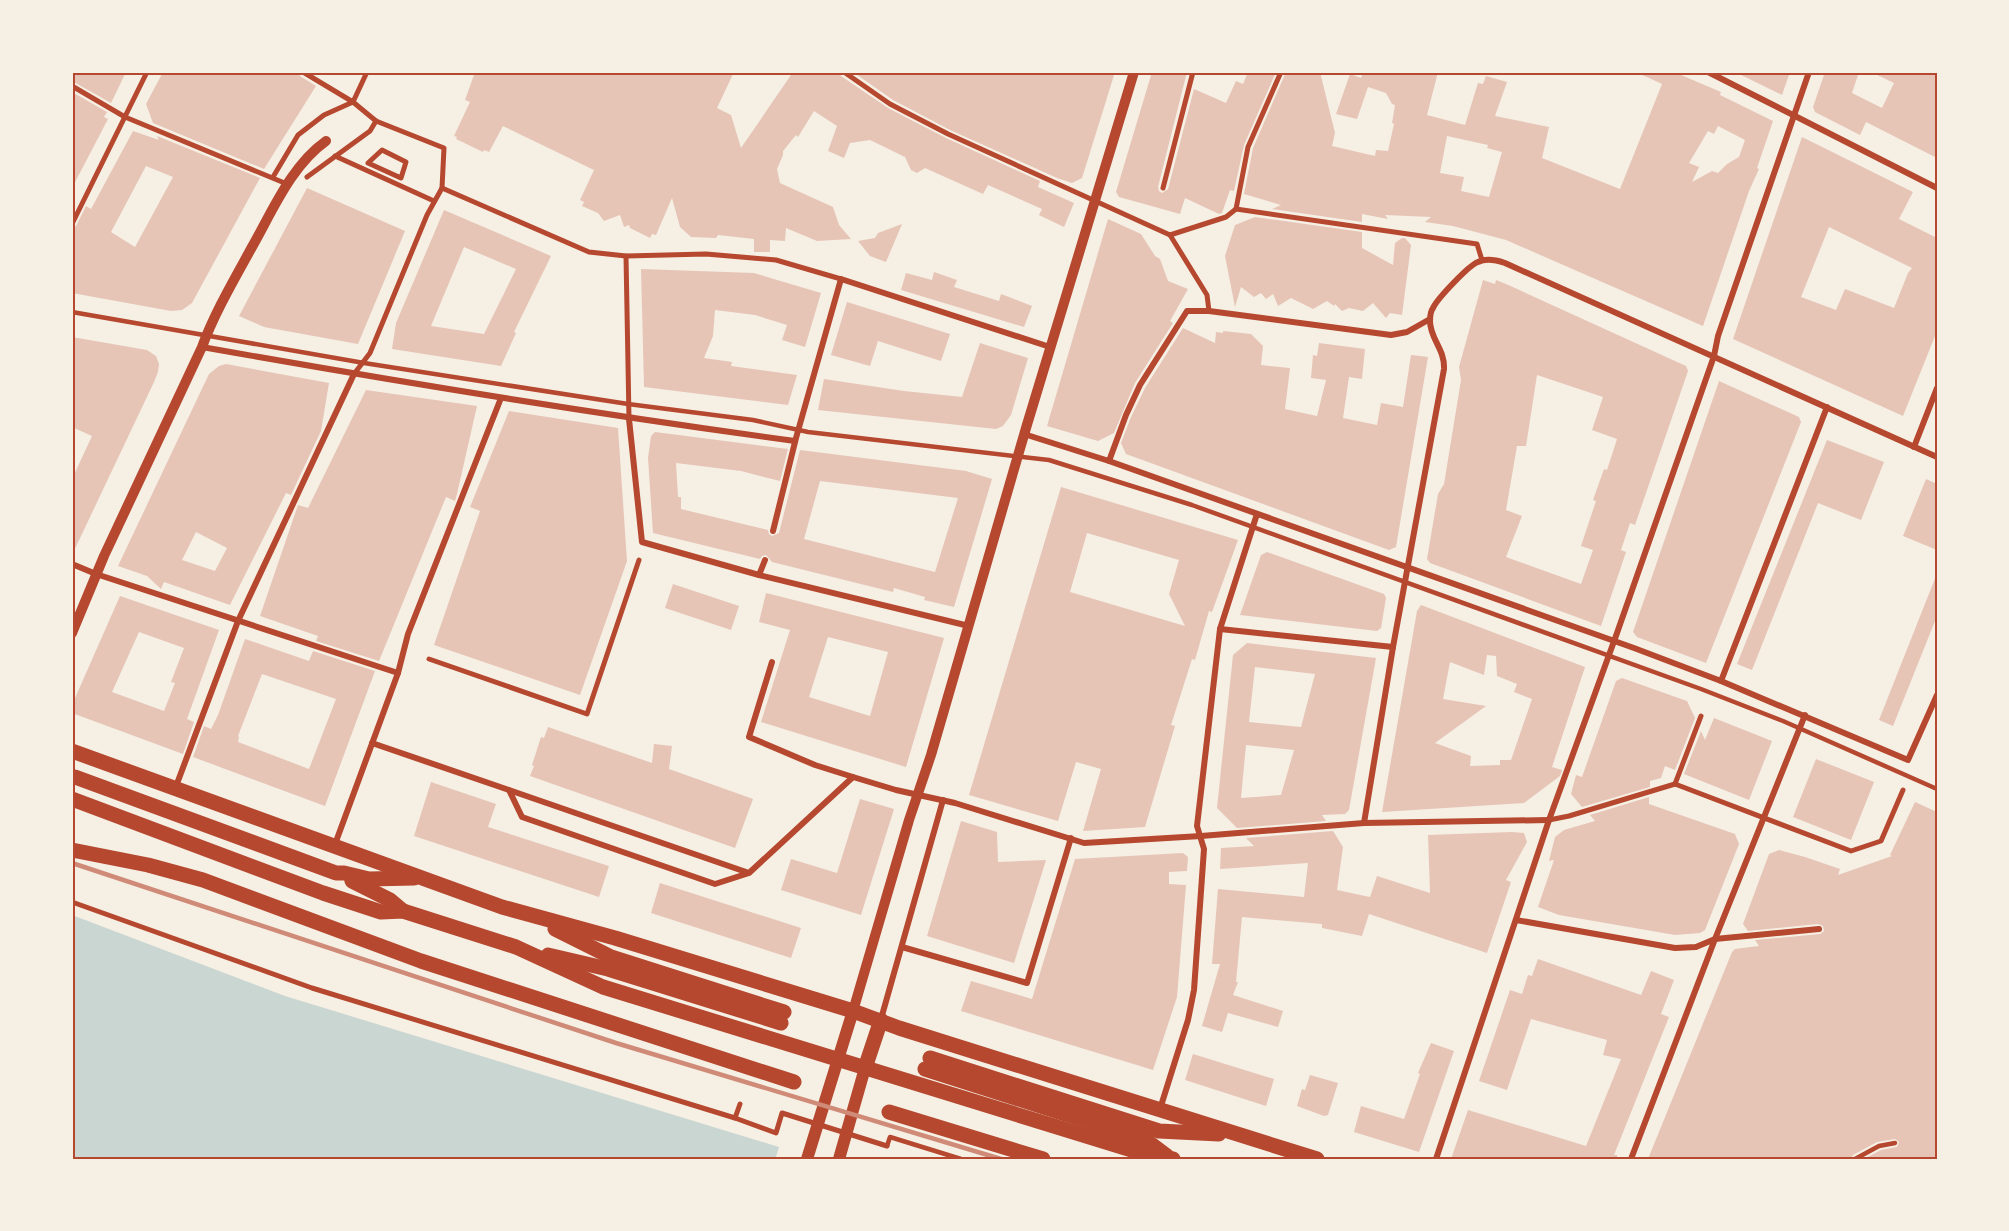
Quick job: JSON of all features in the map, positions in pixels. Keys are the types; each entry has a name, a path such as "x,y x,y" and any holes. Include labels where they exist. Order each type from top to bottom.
{"main road":[{"path":"72,751 334,847 526,914 615,938 853,1011 1240,1135 1297,1156 1317,1159"},
{"path":"75,777 336,873 390,900 403,911"},
{"path":"72,799 323,893 381,912 403,911 516,947 608,969 783,1018 611,957 526,914"},
{"path":"72,850 135,862 203,880 421,961 794,1082"},
{"path":"336,873 369,879 425,878"},
{"path":"516,947 603,987 837,1065 1148,1155 1172,1159"},
{"path":"807,1159 853,1011"},
{"path":"839,1159 863,1073 881,1020"},
{"path":"1172,1159 1150,1144 928,1064 1159,1131 1240,1135"},
{"path":"890,1112 1043,1159"}],"street":[{"path":"72,224 147,72"},
{"path":"175,789 238,621 354,374 370,353 433,202 442,188 444,147 375,122 353,102 303,72"},
{"path":"273,177 298,135 324,115 353,102 367,72"},
{"path":"844,72 890,104 948,134 1170,235 1207,295 1209,311"},
{"path":"853,1011 1134,72"},
{"path":"1163,188 1193,72"},
{"path":"1170,235 1226,217 1236,209 1248,147 1281,72"},
{"path":"1708,72 1937,188"},
{"path":"1436,1159 1549,820 1615,641 1809,72"},
{"path":"72,86 125,117 287,184"},
{"path":"307,177 370,131 375,122"},
{"path":"72,633 96,574 213,319 287,184 312,150 326,141"},
{"path":"382,150 406,162 401,178 368,163 382,150"},
{"path":"335,156 433,202"},
{"path":"442,188 589,252 626,256 706,254 776,260 1050,347"},
{"path":"1236,209 1477,244 1482,260"},
{"path":"626,256 628,404 642,542 759,575 969,626"},
{"path":"1364,824 1393,647 1445,361 1440,346 1430,330 1430,319 1437,301 1475,263 1495,259 1937,457"},
{"path":"773,531 795,441 841,279"},
{"path":"1109,461 1140,385 1188,311 1209,311 1391,335 1407,332 1430,319"},
{"path":"202,347 629,419 795,441"},
{"path":"1914,447 1937,388"},
{"path":"334,847 398,673 408,634 501,398"},
{"path":"1721,681 1827,407"},
{"path":"1024,434 1109,461 1407,569 1615,641 1805,715 1908,760 1937,695"},
{"path":"1160,1109 1188,1020 1194,990 1204,857 1197,826 1220,629 1257,514"},
{"path":"429,659 587,714 639,560"},
{"path":"759,575 765,560"},
{"path":"72,564 96,574 398,673"},
{"path":"1220,629 1393,647"},
{"path":"772,662 749,737 814,765 943,800 1084,843 1364,824 1549,820 1675,784 1851,851 1881,841 1903,790"},
{"path":"1631,1159 1715,939 1805,715"},
{"path":"1675,784 1701,716"},
{"path":"372,743 749,873"},
{"path":"509,790 522,817 715,884 749,873 853,777"},
{"path":"881,1020 943,800"},
{"path":"902,947 1027,983 1071,838"},
{"path":"72,902 312,987 735,1118 776,1133 782,1113 887,1146"},
{"path":"1516,920 1675,948 1696,947 1715,939 1819,929"},
{"path":"735,1118 740,1104"}],"lane":[{"path":"72,312 364,363 628,404 753,420 798,430 950,450 1018,455 1049,460 1169,497 1701,688 1937,789"},
{"path":"887,1146 890,1137 961,1159"},
{"path":"1855,1159 1879,1146 1895,1143"}],"shaded area":[{"path":"72,915 285,996 779,1147 776,1157 781,1159 72,1159"}],"building":[{"path":"72,72 126,72 111,103 72,81"},
{"path":"163,72 298,72 300,76 316,86 264,169 153,123 146,104"},
{"path":"475,72 734,72 717,108 731,115 741,148 793,72 839,72 841,76 888,108 946,138 1040,181 1038,187 1074,203 1064,227 1039,215 1042,209 988,185 983,194 925,168 917,173 911,170 905,157 870,140 850,143 844,158 828,151 837,126 814,111 798,137 796,135 783,151 777,169 780,183 833,207 839,225 851,239 817,241 786,228 785,241 770,240 770,252 754,252 754,239 718,235 716,238 691,237 680,227 672,198 656,235 652,234 650,238 630,228 629,225 624,227 620,215 604,221 598,213 582,206 584,202 580,200 594,170 503,126 489,152 484,150 483,152 456,139 457,137 454,136 470,102 465,100"},
{"path":"853,72 1115,72 1082,178 1072,183 950,130 893,100"},
{"path":"1152,72 1187,72 1158,187 1162,193 1168,189 1194,89 1226,103 1236,81 1243,84 1248,72 1276,72 1244,145 1234,191 1230,190 1222,213 1219,214 1185,198 1180,214 1119,197 1116,192"},
{"path":"1286,72 1320,72 1335,133 1332,146 1375,156 1376,150 1388,151 1394,124 1392,123 1395,105 1386,93 1368,87 1357,119 1336,114 1350,74 1361,78 1363,72 1438,72 1427,115 1465,125 1478,83 1483,84 1486,76 1507,82 1495,116 1549,127 1542,158 1620,189 1662,84 1636,72 1674,72 1721,92 1720,95 1773,121 1757,168 1759,169 1749,191 1703,326 1506,240 1453,226 1425,222 1431,217 1385,215 1388,219 1362,214 1362,222 1272,209 1281,205 1244,194 1253,148","holes":["1718,126 1745,140 1739,157 1718,173 1712,171 1692,182 1699,167 1689,163 1708,131 1714,134","1447,136 1488,145 1487,148 1502,152 1489,197 1461,191 1464,177 1440,173"]},
{"path":"1735,72 1790,72 1782,95"},
{"path":"1825,72 1859,72 1852,93 1882,108 1894,83 1871,72 1937,72 1937,158 1866,122 1860,135 1815,112 1813,107"},
{"path":"72,92 107,112 104,117 108,119 72,188"},
{"path":"133,131 159,140 157,136 260,178 192,303 182,310 171,311 72,293 72,229 76,226 86,206 91,209","holes":["146,166 173,177 135,247 111,232"]},
{"path":"1802,137 1913,192 1899,219 1937,238 1937,331 1903,416 1733,339","holes":["1829,227 1912,268 1894,308 1845,289 1836,310 1801,297"]},
{"path":"307,188 405,231 358,344 264,327 239,316"},
{"path":"444,210 551,256 514,332 516,333 501,366 392,349 396,323","holes":["464,247 516,269 484,334 431,326"]},
{"path":"1255,217 1362,232 1362,248 1393,265 1395,243 1405,238 1411,245 1402,315 1390,313 1386,318 1373,303 1363,311 1349,308 1342,311 1335,304 1334,306 1327,301 1313,309 1291,298 1278,306 1273,294 1266,299 1261,293 1254,297 1241,287 1235,307 1225,256 1235,225"},
{"path":"1108,219 1141,234 1155,256 1160,259 1168,281 1188,289 1170,321 1173,323 1135,383 1114,433 1098,441 1047,426"},
{"path":"902,224 886,262 870,256 858,241 875,238 878,233"},
{"path":"641,269 754,273 821,293 805,347 782,340 787,325 755,315 715,310 713,336 704,358 732,362 731,366 797,375 788,405 644,387"},
{"path":"934,272 957,280 954,287 999,301 1001,294 1032,306 1024,327 901,290 906,273 932,280"},
{"path":"1483,280 1495,284 1496,280 1506,284 1686,366 1688,371 1635,525 1630,523 1621,550 1626,552 1601,626 1430,563 1427,559 1438,494 1444,484 1461,380 1459,367","holes":["1537,375 1603,397 1592,430 1617,439 1607,470 1604,469 1593,500 1596,501 1581,546 1593,550 1581,584 1506,557 1522,516 1506,510 1517,446 1526,446"]},
{"path":"847,302 950,334 941,361 878,341 870,366 831,355"},
{"path":"1183,328 1215,343 1216,332 1251,334 1263,346 1261,365 1290,368 1285,409 1317,416 1326,380 1311,378 1313,355 1317,356 1319,343 1365,349 1362,379 1349,377 1343,418 1377,425 1381,403 1403,407 1411,355 1428,357 1396,547 1389,550 1126,454 1121,443 1131,417 1145,388"},
{"path":"72,337 147,350 156,356 159,364 154,382 72,555 72,479 92,436 72,427"},
{"path":"980,343 1028,358 1011,415 1003,426 996,429 818,410 824,379 962,397"},
{"path":"226,364 329,383 321,431 291,495 286,493 230,605 164,582 161,589 147,576 118,566 209,374 219,366","holes":["196,532 227,548 215,571 182,560"]},
{"path":"1719,381 1799,417 1801,422 1706,663 1637,637 1633,632"},
{"path":"366,390 477,406 455,501 446,497 379,661 316,641 318,636 260,616 298,505 308,508"},
{"path":"509,411 618,428 627,561 580,695 434,645 480,511 470,507"},
{"path":"655,432 788,449 780,481 741,471 676,463 681,509 768,530 772,536 779,533 800,450 966,471 992,479 954,607 924,600 925,597 894,588 893,592 772,562 766,555 760,559 653,533 648,458 651,436","holes":["820,481 958,498 935,572 804,539"]},
{"path":"1827,440 1884,462 1861,520 1818,503 1752,670 1737,664"},
{"path":"1926,479 1937,484 1937,550 1903,536"},
{"path":"1061,487 1238,540 1212,612 1209,611 1195,660 1192,659 1171,725 1175,726 1145,827 1083,831 1101,769 1076,762 1058,821 969,795","holes":["1087,533 1179,560 1169,594 1185,626 1070,592"]},
{"path":"1267,552 1384,594 1386,598 1381,628 1377,631 1240,615 1261,555"},
{"path":"1936,576 1937,616 1893,726 1879,720"},
{"path":"673,584 739,606 731,630 665,608"},
{"path":"766,593 944,638 906,767 761,722 790,630 759,622","holes":["828,637 888,652 870,716 809,697"]},
{"path":"120,596 219,630 187,719 194,722 183,754 72,713 72,705","holes":["139,632 184,648 171,682 175,683 164,711 112,692"]},
{"path":"1421,605 1585,667 1552,767 1562,770 1560,776 1524,803 1382,812 1417,611","holes":["1487,655 1496,656 1497,676 1517,684 1514,692 1532,699 1511,760 1500,760 1500,765 1470,766 1471,756 1435,743 1486,706 1443,699 1450,662 1484,675"]},
{"path":"245,639 309,661 313,651 375,671 325,806 193,757 204,726 211,729","holes":["262,674 336,699 309,769 238,742 238,736"]},
{"path":"1247,643 1376,658 1349,810 1345,814 1322,815 1326,821 1237,828 1217,808 1233,655","holes":["1255,667 1315,674 1301,727 1249,722","1246,745 1294,750 1281,795 1241,798"]},
{"path":"1622,678 1687,701 1695,718 1675,770 1665,766 1661,778 1650,781 1650,787 1582,807 1571,794 1576,775 1582,777 1616,681"},
{"path":"1714,718 1772,741 1749,800 1684,774 1701,731 1705,740"},
{"path":"548,727 652,763 654,744 672,746 669,769 753,799 735,848 530,776 541,737 544,738"},
{"path":"1816,759 1874,782 1851,840 1793,817"},
{"path":"431,782 496,804 488,827 609,866 599,897 414,836"},
{"path":"1649,797 1649,804 1735,834 1739,844 1705,930 1700,933 1675,935 1559,915 1538,907 1554,860 1549,861 1555,837 1564,830 1595,821 1590,815"},
{"path":"860,799 894,809 861,915 781,890 791,859 837,873"},
{"path":"1915,802 1937,812 1937,1159 1864,1159 1881,1150 1897,1147 1899,1142 1895,1139 1877,1142 1853,1155 1851,1159 1648,1159 1732,952 1735,949 1759,946 1755,940 1820,934 1824,931 1823,926 1818,924 1748,931 1743,924 1769,854 1779,850 1805,857 1840,869 1838,875 1892,856 1890,855"},
{"path":"961,821 997,832 998,862 1046,860 1014,963 927,936"},
{"path":"1333,831 1343,847 1337,890 1370,897 1377,876 1430,893 1428,835 1524,833 1527,842 1506,880 1511,882 1487,953 1369,914 1362,936 1322,928 1322,924 1242,917 1236,982 1238,982 1233,995 1283,1011 1278,1027 1228,1013 1222,1032 1202,1026 1220,964 1212,964 1218,889 1304,897 1308,863 1220,869 1221,848 1254,846 1246,838"},
{"path":"1183,853 1188,857 1187,871 1169,872 1169,884 1186,885 1177,997 1153,1070 961,1011 971,981 1032,999 1075,859"},
{"path":"660,883 801,928 791,958 651,913"},
{"path":"1538,959 1641,995 1651,971 1674,980 1661,1014 1669,1017 1614,1155 1617,1155 1617,1159 1451,1159 1468,1110 1586,1146 1621,1059 1603,1055 1607,1040 1531,1019 1507,1090 1479,1081 1510,990 1522,994 1528,975 1532,976"},
{"path":"1431,1043 1454,1051 1419,1152 1354,1132 1361,1106 1404,1119 1420,1074 1418,1073"},
{"path":"1193,1054 1274,1079 1266,1106 1185,1080"},
{"path":"1310,1075 1338,1083 1328,1115 1324,1116 1297,1106 1302,1089 1305,1090"}],"railway":[{"path":"72,863 616,1043 1001,1159"}]}
